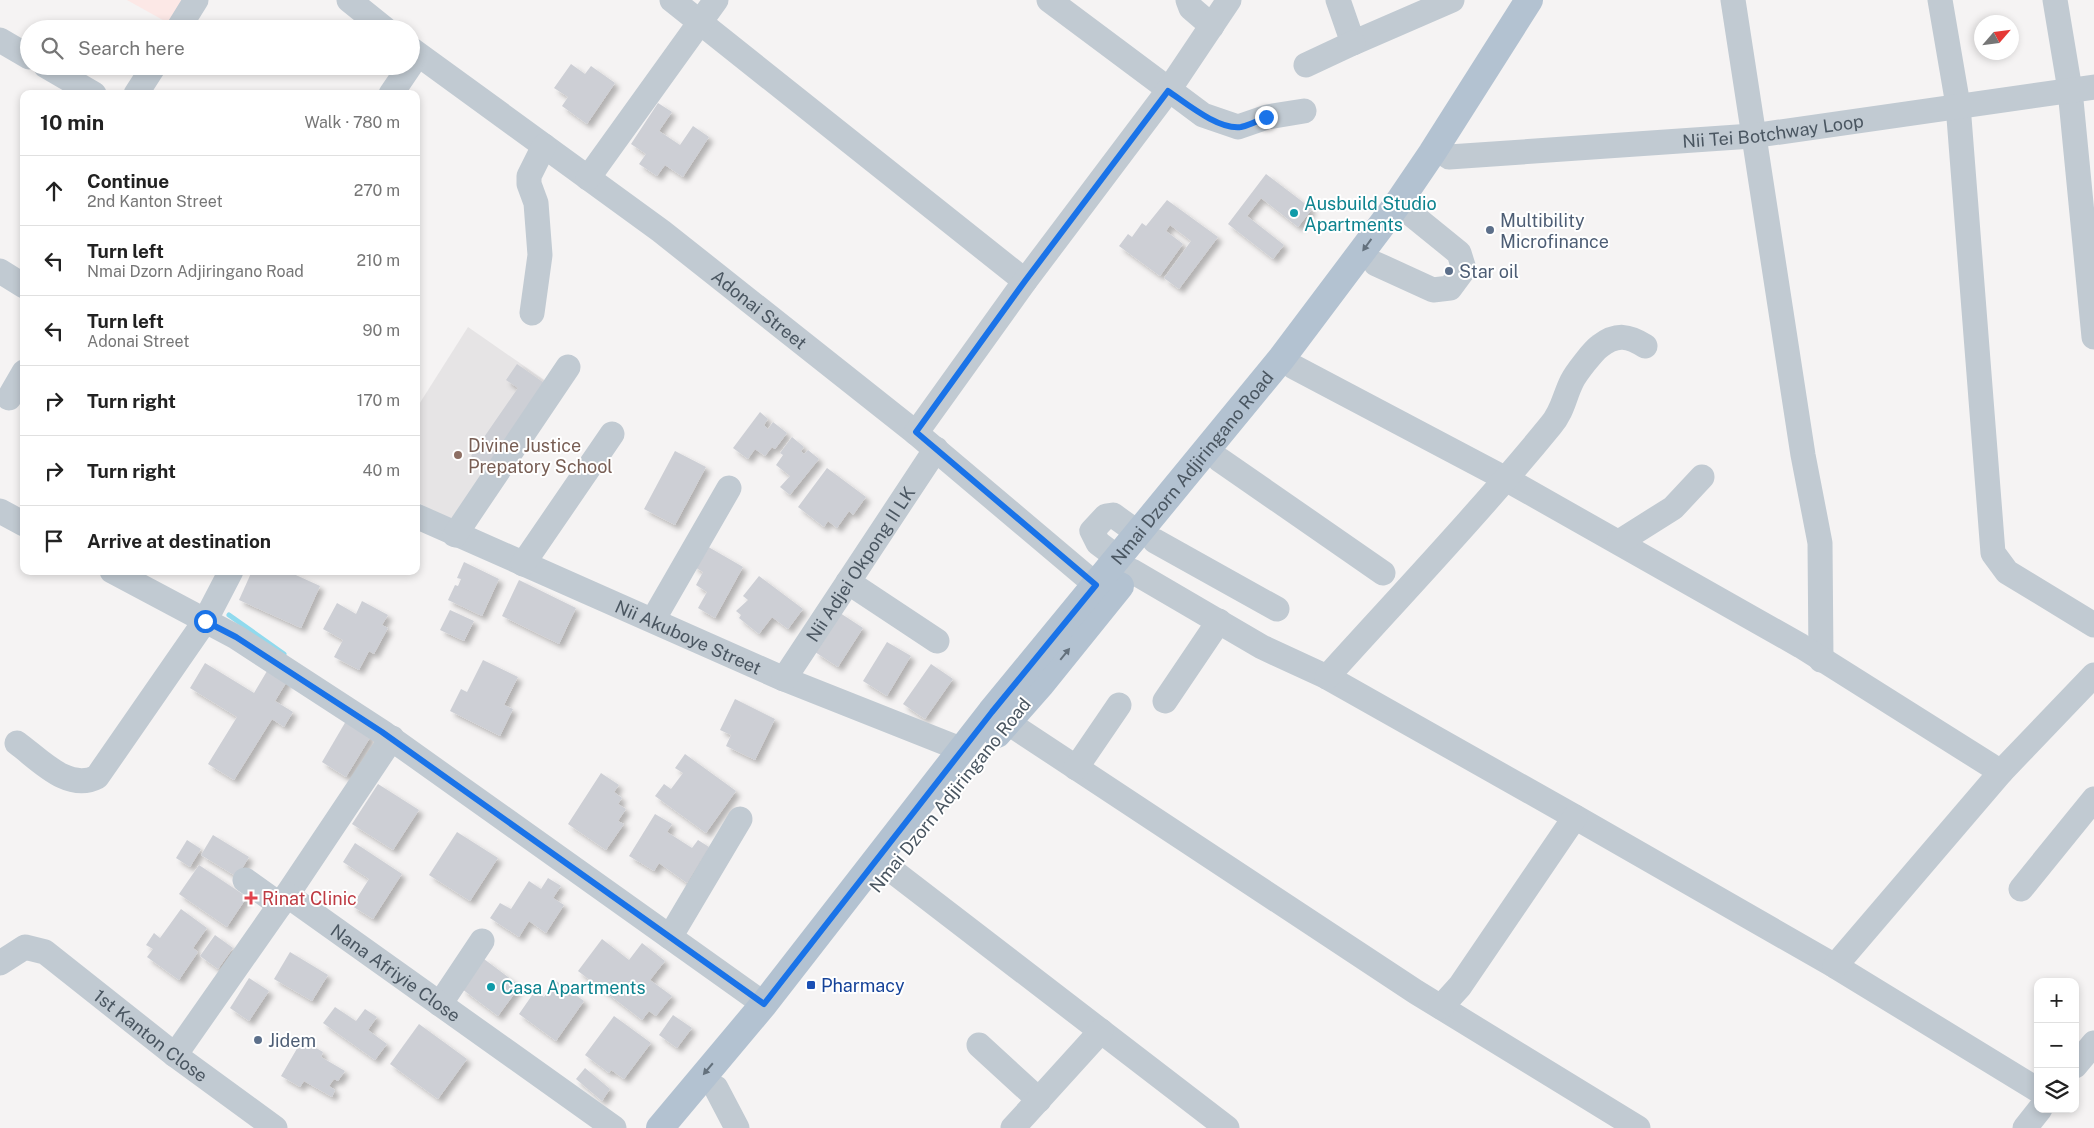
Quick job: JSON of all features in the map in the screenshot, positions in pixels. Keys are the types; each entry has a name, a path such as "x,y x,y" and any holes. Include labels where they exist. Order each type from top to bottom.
{"main road":[{"name":"Nmai Dzorn Adjiringano Road","path":"660,1128 764,1004 876,858 963,750 1033,678 1146,537 1396,206 1432,153 1528,0"},
{"name":"Nmai Dzorn Adjiringano Road","path":"1146,537 1220,460 1348,302 1449,157 1548,0"},
{"name":"Nmai Dzorn Adjiringano Road","path":"683,1128 1007,722 1033,678 1096,585 1125,564"}],"street":[{"path":"184,20 196,0"},
{"path":"348,0 374,20"},
{"path":"672,0 1025,281"},
{"path":"588,178 716,0"},
{"path":"1049,0 1168,91 1203,115 1238,127 1266,117 1304,111"},
{"path":"1188,0 1191,8 1212,26"},
{"path":"916,432 1025,281 1168,91 1229,0"},
{"path":"1338,0 1353,44"},
{"path":"1306,65 1452,0"},
{"path":"1733,0 1752,136 1803,455 1820,543 1821,660"},
{"path":"1940,0 1958,105 1993,553 2007,572 2094,625"},
{"path":"2055,0 2069,84 2094,338"},
{"name":"Adonai Street","path":"420,64 544,146 662,231 916,432 1096,585"},
{"path":"61,75 87,90"},
{"path":"139,90 148,75"},
{"path":"393,90 402,75"},
{"name":"Nii Tei Botchway Loop","path":"1449,157 1752,136 1958,105 2069,84 2094,87"},
{"path":"532,313 540,255 536,203 529,184 529,176 544,146"},
{"path":"1376,264 1433,290 1450,288 1464,269 1459,253 1411,214"},
{"path":"1327,677 1506,479 1553,423 1563,409 1572,381 1600,346 1616,338 1631,337 1645,346"},
{"path":"455,534 568,367"},
{"path":"1294,367 1506,479 1801,646 2001,772"},
{"path":"10,398 20,379"},
{"path":"523,564 612,434"},
{"name":"Nii Adjei Okpong II LK","path":"784,679 936,449"},
{"path":"1220,460 1383,573"},
{"path":"1619,542 1673,508 1702,477"},
{"path":"653,620 728,488"},
{"path":"0,511 20,522"},
{"path":"1277,609 1146,537 1112,515 1099,522 1092,531 1094,537 1125,564 1218,622 1262,647 1327,677 1575,817 1835,966 2034,1088"},
{"name":"Nii Akuboye Street","path":"420,518 784,679 963,750"},
{"path":"119,575 236,637 392,738 764,1004"},
{"path":"17,743 65,778 89,782 97,777 205,621 229,575"},
{"path":"848,582 937,641"},
{"path":"1165,701 1218,622"},
{"path":"1835,966 2001,772 2094,675"},
{"path":"1076,768 1119,705"},
{"path":"1007,722 1440,1007 1638,1128"},
{"path":"175,1055 284,900 392,738"},
{"path":"2021,889 2094,799"},
{"path":"1440,1007 1460,986 1575,817"},
{"path":"670,937 740,818"},
{"path":"890,869 1227,1128"},
{"name":"Nana Afriyie Close","path":"245,880 284,900 440,1004 614,1128"},
{"path":"440,1004 482,941"},
{"name":"1st Kanton Close","path":"0,963 25,947 45,952 175,1055 275,1128"},
{"path":"1013,1128 1101,1031"},
{"path":"2079,1061 2094,1043"},
{"path":"979,1045 1038,1100"},
{"path":"716,1088 737,1128"},
{"path":"2025,1128 2037,1113"}],"shaded area":[{"path":"127,0 183,0 172,20 163,20"},
{"name":"Divine Justice Prepatory School","path":"468,327 550,384 452,523 420,503 420,403"}],"building":[{"path":"571,64 585,74 591,66 615,83 587,124 562,106 568,97 554,88"},
{"path":"658,103 672,112 659,131 680,145 693,126 709,137 683,177 665,165 657,176 639,164 646,154 631,144"},
{"name":"Ausbuild Studio Apartments","path":"1266,174 1312,209 1298,227 1261,198 1247,216 1284,245 1273,259 1228,224"},
{"path":"1167,200 1218,237 1179,289 1164,278 1191,241 1170,225 1166,231 1183,244 1160,276 1119,246 1128,234 1132,237 1142,223 1146,226"},
{"path":"517,364 547,385 490,469 471,456 518,388 506,380"},
{"path":"760,412 768,419 764,425 768,429 773,422 787,433 775,449 772,447 765,456 755,449 748,459 733,448"},
{"path":"792,437 804,447 801,451 804,454 808,450 819,459 790,495 780,487 790,476 776,465 783,455 780,453"},
{"path":"675,451 706,467 675,525 644,509"},
{"path":"827,468 866,497 853,515 849,511 837,528 828,521 824,527 798,507"},
{"path":"705,545 743,567 715,618 698,608 707,592 696,585 703,572 693,566"},
{"path":"464,562 499,579 482,616 448,600 455,585 458,586 461,579 457,578"},
{"path":"250,575 296,575 320,586 301,628 239,600"},
{"path":"759,576 803,609 788,629 772,617 759,634 739,618 741,615 736,611 748,600 743,596"},
{"path":"519,580 576,608 559,644 502,616"},
{"path":"362,601 388,615 382,625 388,628 374,654 369,651 359,670 334,657 343,640 323,629 337,603 356,614"},
{"path":"450,610 474,621 464,641 440,630"},
{"path":"840,613 863,628 838,667 815,652"},
{"path":"887,642 911,656 887,696 863,681"},
{"path":"483,660 518,677 504,705 513,709 500,736 450,711 461,689 467,692"},
{"path":"205,663 254,693 270,666 289,678 275,701 293,712 284,727 272,719 234,780 208,764 237,717 190,688"},
{"path":"931,664 953,679 925,719 903,704"},
{"path":"735,699 775,719 755,760 726,746 731,735 720,730"},
{"path":"346,721 371,736 346,777 322,762"},
{"path":"685,754 736,791 706,833 655,796 664,784 671,789 683,773 675,768"},
{"path":"601,773 619,785 614,792 622,798 618,804 626,809 618,821 624,824 606,850 568,824"},
{"path":"378,784 419,810 393,850 352,824"},
{"path":"655,814 672,824 667,832 692,848 698,840 709,847 687,883 659,863 654,871 629,856"},
{"path":"457,832 498,858 470,901 429,875"},
{"path":"213,835 249,857 237,877 201,855"},
{"path":"187,840 201,849 190,867 176,858"},
{"path":"355,843 402,874 373,919 352,906 369,879 343,862"},
{"path":"199,865 247,897 227,927 179,894"},
{"path":"548,878 561,886 553,898 564,905 546,933 529,921 519,937 490,918 500,903 511,909 529,881 541,889"},
{"path":"181,909 207,928 193,948 198,952 179,980 147,957 153,949 146,945 154,933 160,938"},
{"path":"215,935 233,948 218,969 200,956"},
{"path":"602,939 629,960 642,943 665,961 650,980 672,996 656,1016 649,1011 642,1020 578,971"},
{"path":"290,952 328,975 312,1001 274,979"},
{"name":"Casa Apartments","path":"484,959 520,986 498,1016 462,989"},
{"path":"249,978 269,991 249,1021 230,1008"},
{"path":"555,980 584,1001 556,1041 519,1014 535,991 544,997"},
{"path":"335,1007 356,1021 365,1009 377,1017 368,1030 387,1044 375,1060 323,1023"},
{"path":"673,1015 692,1028 677,1048 659,1035"},
{"path":"614,1016 651,1043 624,1079 611,1070 609,1073 585,1055"},
{"path":"419,1024 467,1059 438,1099 390,1064"},
{"path":"302,1040 323,1052 321,1057 345,1071 338,1081 334,1079 329,1086 335,1090 332,1097 304,1081 300,1087 281,1076"},
{"path":"585,1068 610,1089 602,1101 576,1079"}],"waterway":[{"path":"229,615 284,654"}],"place":[{"name":"Ausbuild Studio Apartments","path":"1294,213"},
{"name":"Multibility Microfinance","path":"1490,230"},
{"name":"Star oil","path":"1449,271"},
{"name":"Divine Justice Prepatory School","path":"458,455"},
{"name":"Rinat Clinic","path":"251,898"},
{"name":"Pharmacy","path":"811,985"},
{"name":"Casa Apartments","path":"491,987"},
{"name":"Jidem","path":"258,1040"}],"route":[{"path":"205,621 236,637 382,732 764,1004 876,858 1096,585 916,432 1025,281 1168,91 1203,115 1231,126 1246,126 1266,117"}]}
